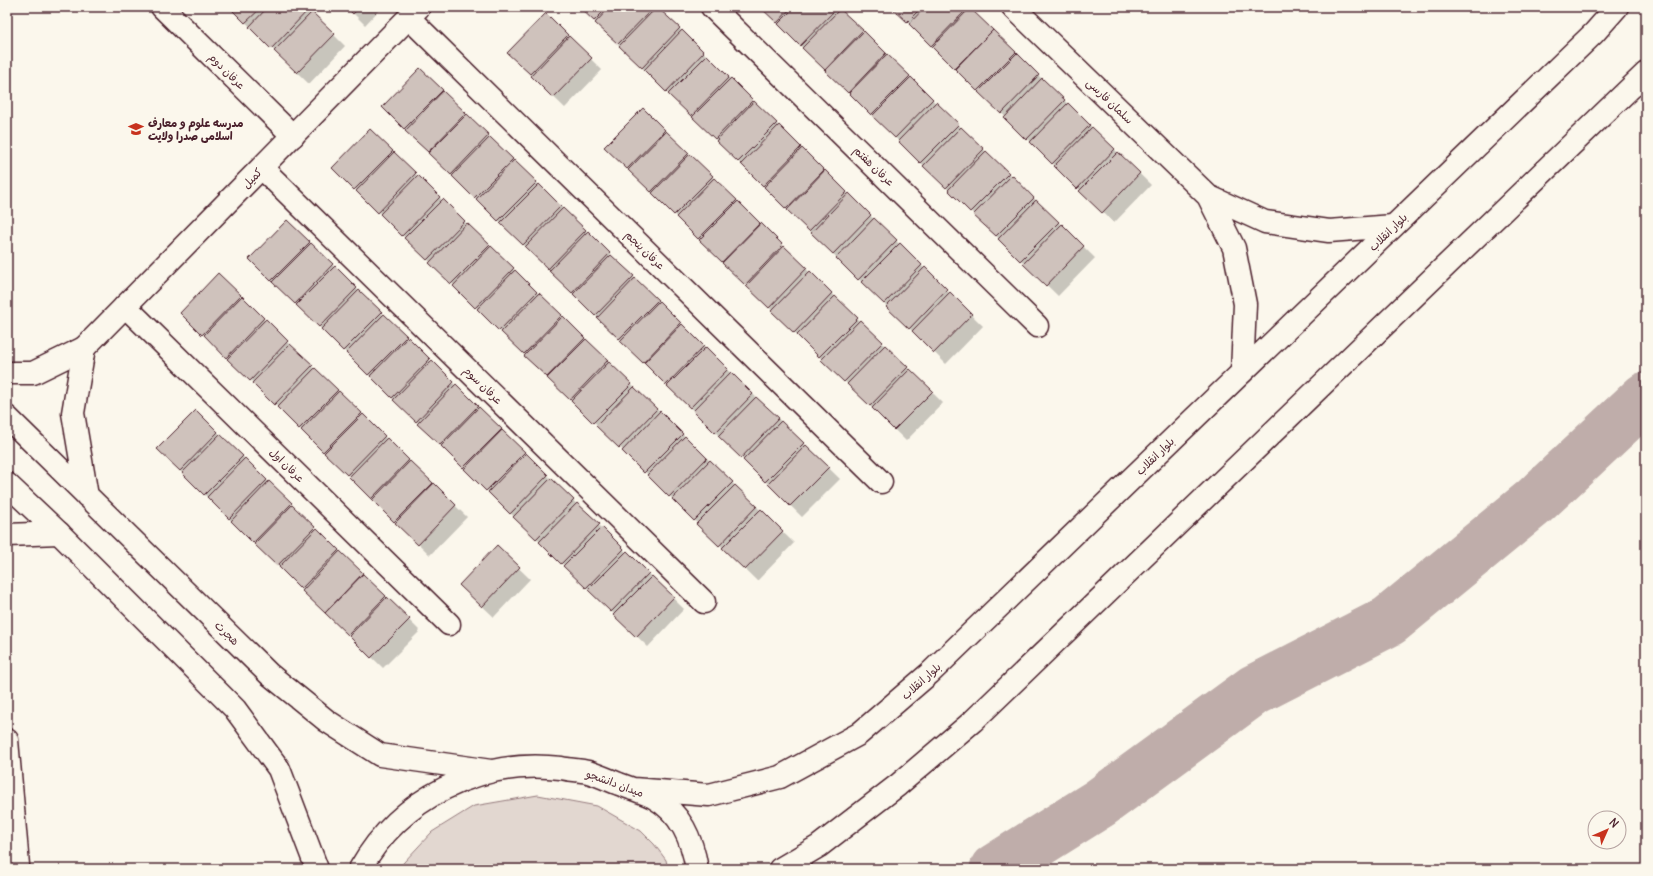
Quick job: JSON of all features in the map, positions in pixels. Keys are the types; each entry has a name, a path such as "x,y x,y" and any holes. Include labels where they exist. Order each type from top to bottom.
{"main road":[{"name":"عرفان دوم","path":"162,7 293,136"},
{"name":"عرفان هفتم","path":"712,7 1037,326"},
{"name":"سلمان فارسی","path":"1013,7 1208,196 1234,248 1245,304 1242,372"},
{"name":"بلوار انقلاب","path":"633,789 709,795 780,777 859,734 930,673 1594,33 1617,7"},
{"name":"کمیل","path":"7,373 33,373 84,348 414,12"},
{"name":"عرفان پنجم","path":"414,12 881,482"},
{"path":"780,869 818,846 849,823 898,785 973,721 1646,73"},
{"name":"عرفان سوم","path":"262,168 704,602"},
{"name":"سلمان فارسی","path":"1208,196 1265,222 1329,231 1394,226"},
{"name":"عرفان اول","path":"125,306 449,624"},
{"path":"84,348 73,413 87,496"},
{"name":"هجرت","path":"7,417 269,674 327,721 380,755 491,771"},
{"path":"7,484 59,533 235,709 279,769 317,869"},
{"path":"7,535 59,533"},
{"path":"7,740 18,865"},
{"name":"میدان دانشجو","path":"360,869 371,849 404,814 445,787 491,771 539,766 587,772 653,798 671,811 684,828 693,848 697,869"}],"shaded area":[{"path":"538,795 597,806 641,831 654,844 666,860 668,869 399,869 432,832 474,806"}],"building":[{"path":"229,7 262,7 245,23"},
{"path":"268,7 307,7 309,9 271,49 249,27"},
{"path":"346,7 360,7 353,14"},
{"path":"579,7 608,7 594,21"},
{"path":"610,7 654,7 618,44 595,23"},
{"path":"657,7 680,28 642,68 619,46"},
{"path":"760,7 792,7 777,23"},
{"path":"795,7 838,7 800,46 778,24"},
{"path":"891,7 922,7 907,22"},
{"path":"925,7 969,7 931,46 909,24"},
{"path":"970,8 993,30 954,69 932,47"},
{"path":"840,9 863,30 825,70 802,48"},
{"path":"312,12 335,34 297,73 274,51"},
{"path":"546,13 568,35 530,74 507,53"},
{"path":"682,30 704,52 666,92 644,70"},
{"path":"993,30 1016,52 977,91 955,69"},
{"path":"864,31 886,53 848,93 825,71"},
{"path":"569,36 592,58 553,98 531,76"},
{"path":"1017,53 1039,75 1001,114 978,92"},
{"path":"887,54 910,76 871,115 849,93"},
{"path":"707,55 729,77 691,116 668,94"},
{"path":"420,68 443,90 404,129 382,107"},
{"path":"911,77 933,99 895,138 872,116"},
{"path":"731,78 753,100 715,139 692,117"},
{"path":"1042,78 1065,100 1026,140 1004,118"},
{"path":"443,91 466,113 428,152 405,131"},
{"path":"754,101 777,123 738,162 716,141"},
{"path":"936,102 959,124 920,163 898,141"},
{"path":"1068,103 1090,125 1052,164 1030,142"},
{"path":"643,108 665,130 627,169 604,147"},
{"path":"467,114 489,135 451,175 428,153"},
{"path":"779,125 801,147 763,186 741,164"},
{"path":"961,127 984,149 946,188 923,166"},
{"path":"1092,127 1115,149 1077,189 1054,166"},
{"path":"370,129 393,151 354,190 332,168"},
{"path":"666,131 689,153 651,192 628,170"},
{"path":"490,137 513,159 474,198 452,176"},
{"path":"802,148 824,170 786,209 764,187"},
{"path":"986,151 1009,173 970,212 948,190"},
{"path":"394,152 416,173 378,213 356,191"},
{"path":"1118,152 1140,173 1102,213 1079,191"},
{"path":"690,154 713,176 674,215 652,193"},
{"path":"514,160 537,182 498,221 476,199"},
{"path":"825,170 847,192 809,231 787,210"},
{"path":"418,175 440,197 402,236 380,214"},
{"path":"1012,175 1034,198 996,236 973,215"},
{"path":"714,178 737,200 698,239 676,217"},
{"path":"539,184 561,206 523,245 500,223"},
{"path":"849,193 871,215 833,254 811,233"},
{"path":"443,199 465,221 427,260 404,238"},
{"path":"1036,200 1059,222 1020,261 998,239"},
{"path":"738,201 760,223 722,262 699,240"},
{"path":"563,208 586,230 548,269 525,247"},
{"path":"874,218 897,240 858,280 836,258"},
{"path":"287,220 310,242 271,281 249,259"},
{"path":"467,223 490,245 451,284 429,263"},
{"path":"761,223 783,245 745,285 722,263"},
{"path":"1062,224 1084,246 1046,286 1023,264"},
{"path":"588,231 610,253 572,293 549,271"},
{"path":"311,243 333,264 295,304 272,282"},
{"path":"900,243 922,265 884,304 861,282"},
{"path":"491,246 514,268 475,308 453,286"},
{"path":"784,246 807,268 769,308 746,286"},
{"path":"611,255 634,276 595,316 573,294"},
{"path":"335,266 357,288 319,327 296,305"},
{"path":"925,267 947,289 909,329 886,307"},
{"path":"515,270 537,292 499,331 477,309"},
{"path":"810,271 832,293 794,333 771,311"},
{"path":"218,273 241,295 202,335 180,313"},
{"path":"635,278 658,300 619,339 597,318"},
{"path":"359,290 382,312 343,351 321,329"},
{"path":"950,292 972,314 934,353 912,331"},
{"path":"539,293 562,315 524,354 501,332"},
{"path":"242,296 264,318 226,358 204,335"},
{"path":"835,296 858,318 819,357 797,335"},
{"path":"659,301 681,323 643,363 620,341"},
{"path":"384,314 407,336 368,375 346,353"},
{"path":"563,316 585,338 547,377 524,356"},
{"path":"266,319 288,341 250,381 227,359"},
{"path":"860,320 883,342 844,382 821,360"},
{"path":"682,324 704,346 666,385 644,363"},
{"path":"408,337 430,359 392,398 370,376"},
{"path":"586,339 608,360 570,400 547,378"},
{"path":"290,344 313,365 274,405 252,383"},
{"path":"885,345 908,367 870,406 847,384"},
{"path":"706,347 728,369 690,408 667,386"},
{"path":"432,360 454,382 416,422 393,400"},
{"path":"609,362 632,384 593,423 571,401"},
{"path":"315,368 338,390 299,429 277,407"},
{"path":"910,369 933,391 894,430 872,408"},
{"path":"731,372 753,394 715,433 693,411"},
{"path":"456,384 478,406 440,445 417,424"},
{"path":"634,387 657,409 619,448 596,426"},
{"path":"339,391 362,413 323,452 301,430"},
{"path":"756,397 779,418 741,458 718,436"},
{"path":"479,407 502,429 463,468 441,446"},
{"path":"196,410 218,432 180,471 157,449"},
{"path":"660,411 683,434 644,473 622,451"},
{"path":"363,414 385,436 347,475 324,453"},
{"path":"781,421 804,443 765,482 743,460"},
{"path":"502,430 525,452 486,491 464,469"},
{"path":"220,434 243,456 204,495 182,473"},
{"path":"685,436 707,458 669,497 647,475"},
{"path":"387,438 409,460 371,499 349,477"},
{"path":"806,445 829,467 790,506 768,484"},
{"path":"526,453 548,475 510,514 488,492"},
{"path":"245,458 267,480 229,519 207,497"},
{"path":"710,460 733,482 694,521 672,499"},
{"path":"410,461 433,483 394,522 372,500"},
{"path":"551,478 574,500 536,539 513,517"},
{"path":"269,481 292,503 253,543 231,521"},
{"path":"434,483 456,505 418,545 395,523"},
{"path":"735,485 757,506 719,546 696,524"},
{"path":"577,503 600,524 561,564 539,542"},
{"path":"292,505 315,527 277,566 254,544"},
{"path":"761,509 783,531 745,570 722,548"},
{"path":"602,527 624,549 586,588 563,566"},
{"path":"317,528 339,550 301,589 279,567"},
{"path":"497,545 520,567 482,607 459,585"},
{"path":"340,551 363,573 325,613 302,591"},
{"path":"627,551 649,573 611,612 588,590"},
{"path":"363,574 386,596 348,635 325,613"},
{"path":"652,576 674,597 636,637 613,615"},
{"path":"387,597 410,619 371,658 349,636"}],"waterway":[{"path":"995,869 1100,803 1254,690 1389,621 1534,502 1646,397"}],"place":[{"name":"مدرسه علوم و معارف اسلامی صدرا ولایت","path":"136,129"}]}
